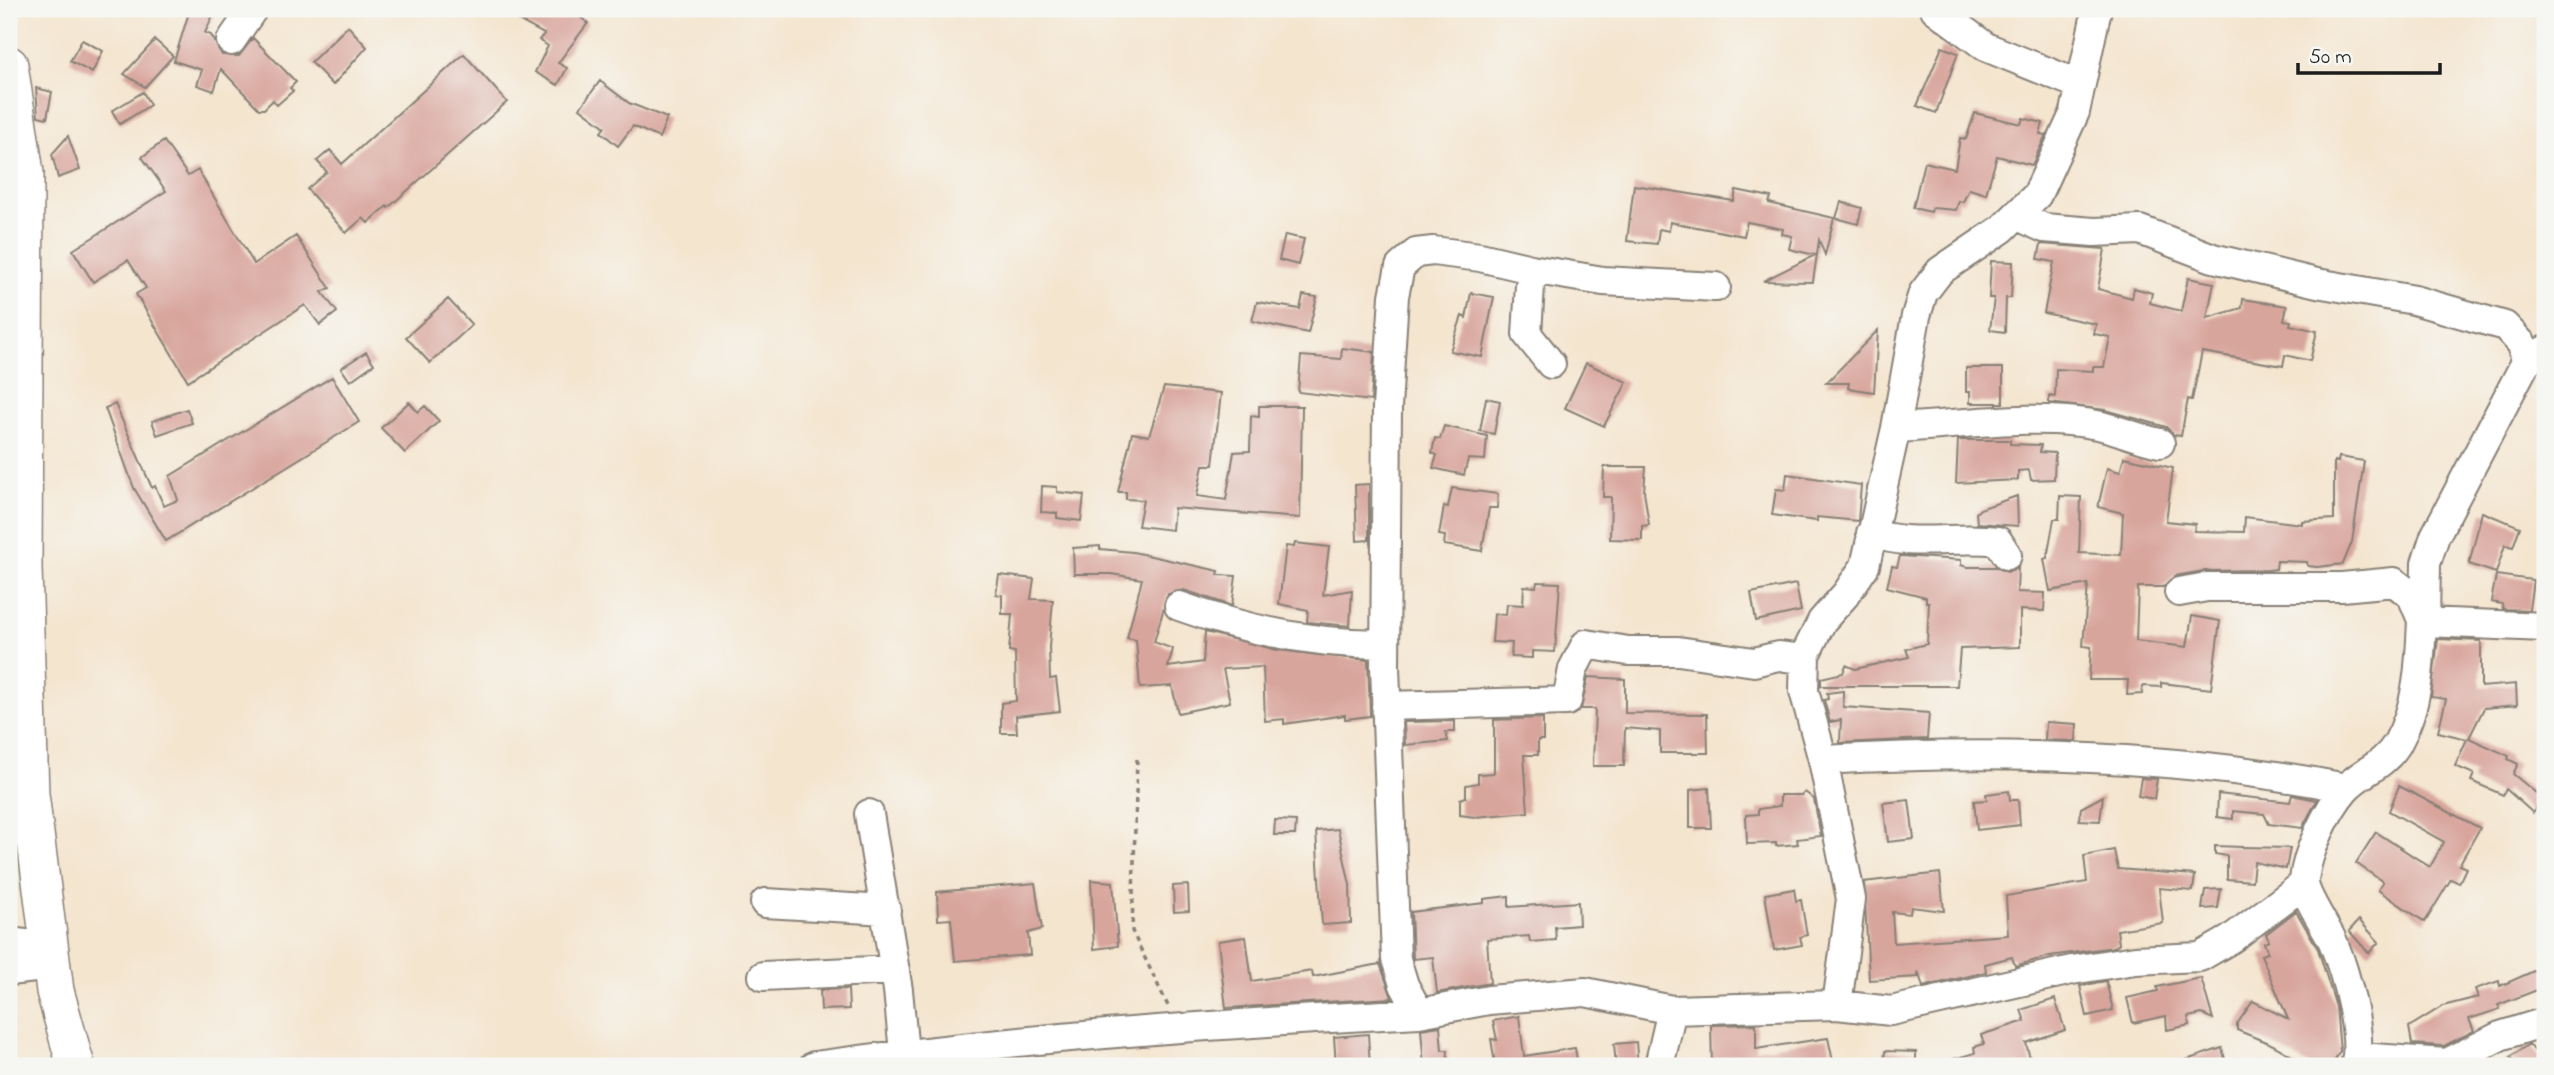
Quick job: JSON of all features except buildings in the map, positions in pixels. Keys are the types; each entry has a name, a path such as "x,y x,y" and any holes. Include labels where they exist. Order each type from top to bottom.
{"main road":[{"path":"9,65 25,173 16,392 23,568 18,725 21,828 51,956 55,991 76,1066"}],"street":[{"path":"231,41 253,9"},
{"path":"1935,9 1986,47 2080,85"},
{"path":"1837,1005 1851,899 1823,760 1804,691 1804,659 1822,621 1846,594 1865,566 1923,293 1940,271 2018,216 2036,195 2075,112 2097,9"},
{"path":"2018,216 2044,228 2094,232 2140,230 2213,258 2317,283 2414,300 2505,326 2522,344 2539,354 2435,536 2426,563 2419,677 2413,710 2396,746 2376,769 2346,788 2312,846 2304,884 2334,943 2358,1032 2357,1062 2447,1063 2500,1035 2545,1022"},
{"path":"1419,1013 1404,985 1396,959 1386,706 1387,407 1394,296 1401,267 1416,253 1433,251 1480,257 1602,281 1716,287"},
{"path":"1531,269 1527,334 1551,364"},
{"path":"1896,428 1979,421 2077,423 2103,427 2160,443"},
{"path":"1871,533 1893,541 1976,538 1998,541 2007,555"},
{"path":"2179,592 2207,587 2342,587 2394,582 2412,596 2423,621"},
{"path":"1179,606 1307,640 1385,644"},
{"path":"2423,621 2545,627"},
{"path":"1386,706 1567,701 1573,668 1586,644 1628,651 1678,651 1754,662 1778,656 1804,659"},
{"path":"1823,760 1902,756 2051,755 2275,774 2346,788"},
{"path":"869,814 895,970 904,1054"},
{"path":"814,1066 904,1054 1179,1026 1419,1013 1489,1000 1585,992 1672,1010 1837,1005 1891,1011 2072,970 2134,960 2200,957 2231,939 2304,884"},
{"path":"765,903 886,910"},
{"path":"9,942 51,956"},
{"path":"9,971 51,956"},
{"path":"763,976 895,970"},
{"path":"1659,1066 1672,1010"}],"path":[{"path":"1137,759 1132,931 1179,1026"}]}
